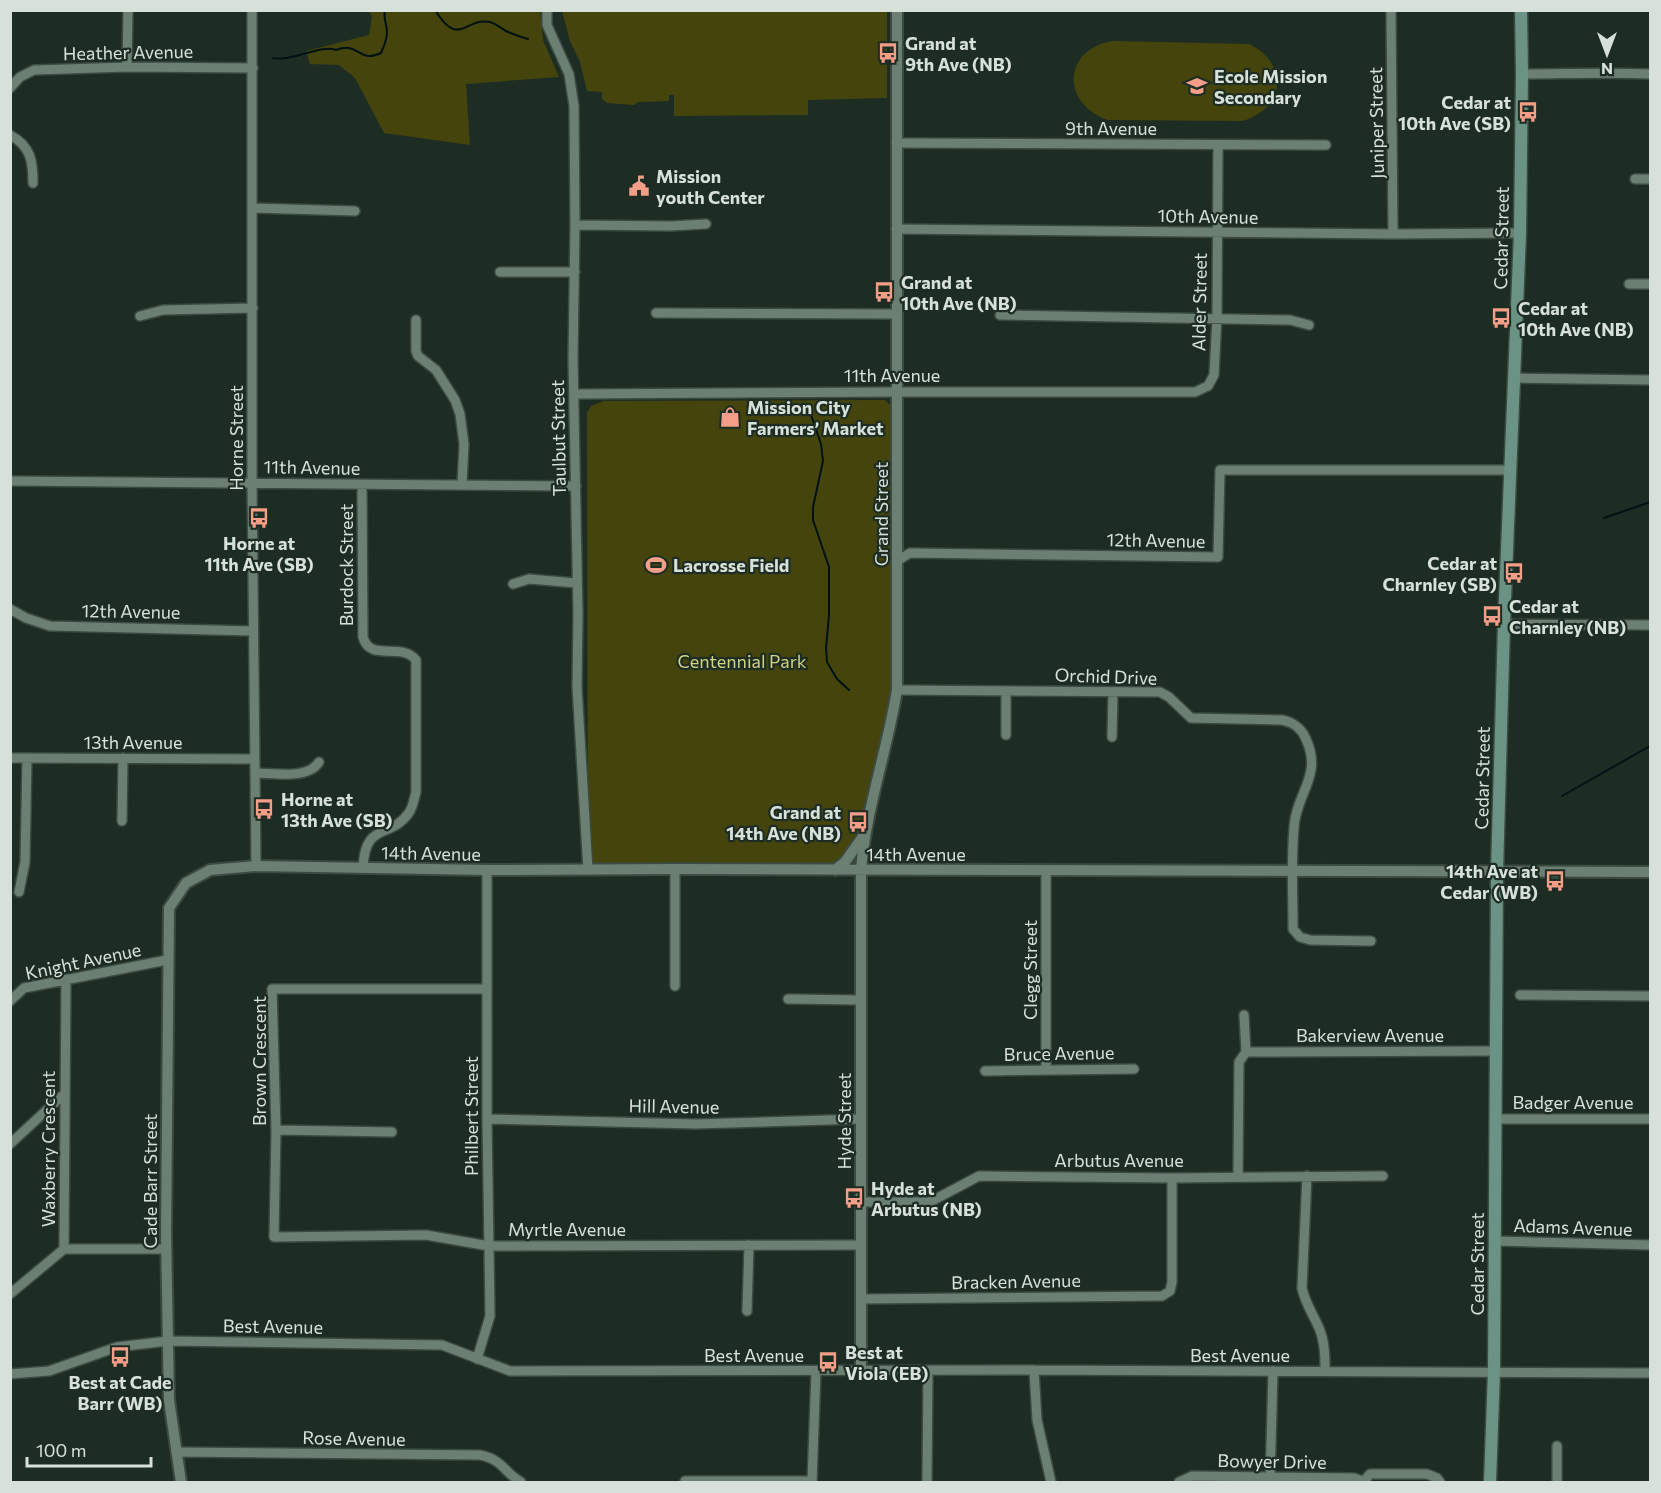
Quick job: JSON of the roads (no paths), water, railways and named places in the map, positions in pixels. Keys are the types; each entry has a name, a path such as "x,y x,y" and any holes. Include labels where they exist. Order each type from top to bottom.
{"main road":[{"name":"Cedar Street","path":"1490,1482 1494,1371 1497,872 1504,624 1520,233 1521,10"},
{"name":"Cedar Street","path":"1522,74 1526,10"}],"street":[{"path":"127,67 128,10"},
{"name":"Horne Street","path":"252,10 252,482 256,866"},
{"name":"Taulbut Street","path":"547,10 547,25 568,74 574,106 577,687 588,870"},
{"name":"Grand Street","path":"861,870 864,835 891,728 897,690 897,10"},
{"name":"Juniper Street","path":"1391,10 1393,234"},
{"name":"Heather Avenue","path":"10,88 20,77 34,70 127,67 253,68"},
{"path":"1522,74 1601,75 1619,72 1650,74"},
{"path":"10,135 18,139 33,159 33,183"},
{"name":"9th Avenue","path":"896,143 1326,146"},
{"name":"Alder Street","path":"1208,386 1214,375 1217,317 1218,145"},
{"path":"1635,179 1650,179"},
{"path":"253,208 355,211"},
{"path":"575,225 706,224"},
{"name":"10th Avenue","path":"896,230 1520,233"},
{"path":"500,272 574,272"},
{"path":"1629,284 1650,284"},
{"path":"140,316 163,310 253,308"},
{"path":"656,314 896,314"},
{"path":"1000,315 1217,317 1290,320 1309,326"},
{"path":"416,320 418,357 436,370 455,400 460,414 464,444 462,484"},
{"path":"1515,378 1650,380"},
{"name":"11th Avenue","path":"575,394 1195,393 1208,386"},
{"name":"12th Avenue","path":"897,561 910,553 1218,557 1220,470 1511,470"},
{"name":"11th Avenue","path":"10,481 576,486"},
{"name":"Burdock Street","path":"362,485 363,638 365,645 370,650 411,654 416,660 416,792 414,802 408,814 399,822 374,835 367,844 363,856 363,868"},
{"path":"513,584 530,579 576,583"},
{"name":"12th Avenue","path":"10,609 26,618 50,626 253,631"},
{"path":"1504,624 1650,626"},
{"name":"Orchid Drive","path":"897,690 1165,693 1188,715 1196,719 1288,721 1300,730 1309,746 1313,764 1294,820 1293,929 1296,934 1310,940 1371,941"},
{"path":"1006,691 1006,735"},
{"path":"1112,737 1113,692"},
{"name":"13th Avenue","path":"10,758 255,759"},
{"path":"20,892 25,862 27,758"},
{"path":"122,821 123,758"},
{"path":"255,773 308,772 319,762"},
{"path":"835,870 845,862 864,835"},
{"name":"14th Avenue","path":"186,883 210,870 256,866 488,870 1650,872"},
{"path":"675,869 675,986"},
{"name":"Philbert Street","path":"477,1359 490,1316 487,1119 488,870"},
{"name":"Hyde Street","path":"861,870 861,1371"},
{"name":"Clegg Street","path":"1046,871 1046,1070"},
{"name":"Cade Barr Street","path":"182,1482 169,1400 166,1250 167,960 169,908 186,883"},
{"name":"Knight Avenue","path":"10,1001 24,988 167,960"},
{"name":"Waxberry Crescent","path":"10,1294 64,1250 66,979"},
{"name":"Brown Crescent","path":"274,1237 276,1130 272,989 487,989"},
{"path":"1520,995 1650,996"},
{"path":"788,999 861,1000"},
{"path":"1238,1177 1239,1062 1246,1052 1244,1015"},
{"name":"Bakerview Avenue","path":"1246,1052 1495,1051"},
{"name":"Bruce Avenue","path":"985,1071 1134,1069"},
{"path":"10,1144 64,1094"},
{"name":"Hill Avenue","path":"487,1119 696,1124 861,1119"},
{"name":"Badger Avenue","path":"1495,1119 1650,1119"},
{"path":"276,1130 392,1132"},
{"name":"Arbutus Avenue","path":"860,1202 930,1202 979,1176 1172,1178 1383,1176"},
{"path":"1307,1176 1302,1288 1304,1300 1324,1343 1326,1371"},
{"name":"Bracken Avenue","path":"861,1299 1162,1296 1170,1291 1172,1282 1172,1178"},
{"name":"Myrtle Avenue","path":"274,1237 426,1235 489,1246 861,1245"},
{"name":"Adams Avenue","path":"1495,1241 1650,1245"},
{"path":"747,1311 749,1245"},
{"path":"64,1250 166,1250"},
{"name":"Best Avenue","path":"10,1374 48,1371 117,1347 168,1341 442,1345 510,1371 1034,1370 1650,1373"},
{"path":"1034,1370 1037,1420 1051,1482"},
{"path":"686,1481 812,1482 816,1371"},
{"path":"927,1482 928,1371"},
{"path":"1270,1480 1273,1371"},
{"path":"1557,1446 1557,1482"},
{"name":"Rose Avenue","path":"176,1452 480,1455 501,1463 513,1478 521,1482"},
{"path":"1365,1482 1370,1474 1427,1474 1435,1476 1440,1482"},
{"name":"Bowyer Drive","path":"1179,1482 1192,1476 1270,1480 1354,1478 1365,1482"}],"waterway":[{"path":"273,58 288,58 323,49 344,48 350,48 368,56 381,53 387,35 385,10"},
{"path":"435,10 443,22 456,30 481,22 490,22 528,39"},
{"path":"810,412 821,444 823,461 813,507 813,520 829,567 827,662 837,679 849,690"},
{"path":"1604,518 1650,502"},
{"path":"1562,796 1650,746"}],"place":[{"name":"Grand at 9th Ave (NB)","path":"888,53"},
{"name":"Ecole Mission Secondary","path":"1197,86"},
{"name":"Cedar at 10th Ave (SB)","path":"1528,112"},
{"name":"Mission youth Center","path":"639,186"},
{"name":"Grand at 10th Ave (NB)","path":"884,292"},
{"name":"Cedar at 10th Ave (NB)","path":"1501,318"},
{"name":"Mission City Farmers’ Market","path":"730,417"},
{"name":"Horne at 11th Ave (SB)","path":"259,518"},
{"name":"Lacrosse Field","path":"656,565"},
{"name":"Cedar at Charnley (SB)","path":"1514,573"},
{"name":"Cedar at Charnley (NB)","path":"1492,616"},
{"name":"Horne at 13th Ave (SB)","path":"264,809"},
{"name":"Grand at 14th Ave (NB)","path":"858,822"},
{"name":"14th Ave at Cedar (WB)","path":"1555,881"},
{"name":"Hyde at Arbutus (NB)","path":"854,1198"},
{"name":"Best at Cade Barr (WB)","path":"120,1357"},
{"name":"Best at Viola (EB)","path":"828,1362"}],"park label":[{"name":"Centennial Park","path":"742,661"}]}
